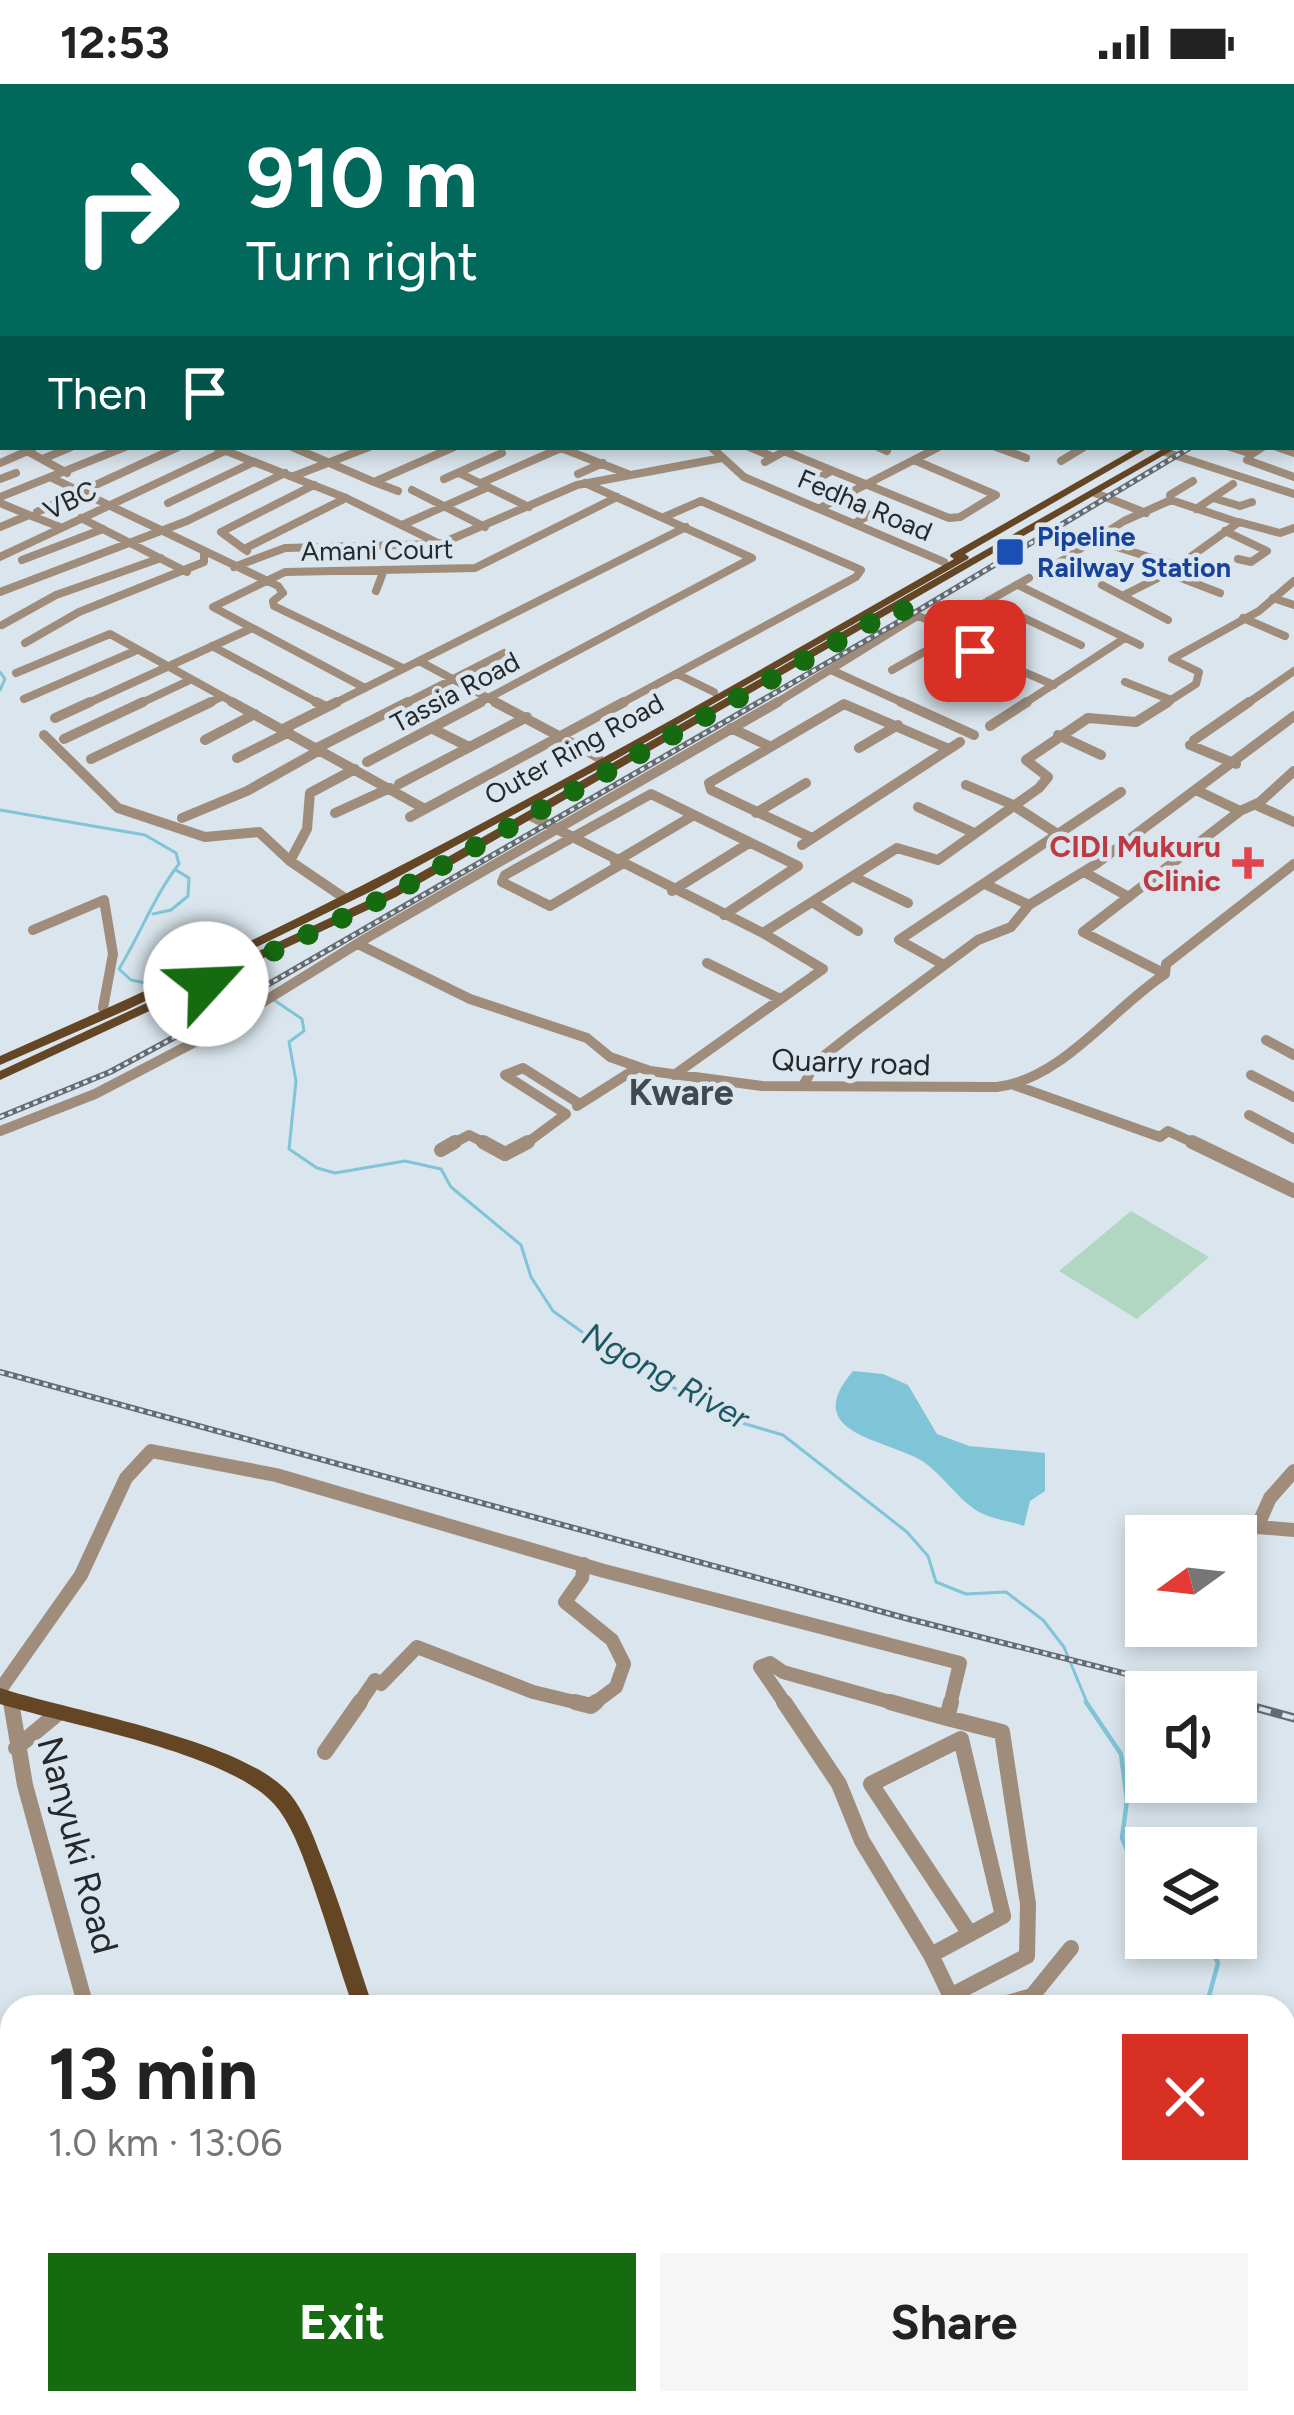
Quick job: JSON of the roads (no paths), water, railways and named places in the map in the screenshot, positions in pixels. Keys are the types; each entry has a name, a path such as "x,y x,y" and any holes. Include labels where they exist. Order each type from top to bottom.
{"main road":[{"path":"181,977 399,870 1140,450"},
{"name":"Outer Ring Road","path":"0,1061 123,1002 262,944 1046,507 1161,450"},
{"name":"Outer Ring Road","path":"0,1080 74,1050 85,1038 392,894 897,608 1162,450"},
{"path":"243,944 262,944"},
{"path":"0,1052 123,1002"},
{"path":"4,1695 229,1765 266,1783 285,1802 300,1830 359,1995"}],"street":[{"path":"45,458 64,450"},
{"path":"0,500 118,450"},
{"path":"0,527 171,450"},
{"name":"VBC","path":"0,557 218,450"},
{"path":"222,450 346,498 440,544"},
{"path":"297,450 398,491"},
{"path":"0,592 362,450"},
{"path":"374,482 447,450"},
{"path":"402,525 553,450"},
{"path":"565,450 629,474"},
{"path":"582,454 589,450"},
{"name":"Fedha Road","path":"714,450 744,477 944,562"},
{"path":"754,450 769,460 786,450"},
{"path":"790,450 949,518 960,518 996,495 914,460"},
{"path":"820,508 933,450"},
{"path":"1004,450 1026,458"},
{"path":"1061,460 1079,450"},
{"path":"1170,450 1294,494"},
{"path":"1201,463 1199,456 1204,450"},
{"path":"1239,450 1252,454"},
{"path":"1258,450 1248,461 1294,477"},
{"path":"0,460 27,451 67,473"},
{"path":"444,479 502,453"},
{"path":"582,478 722,458"},
{"path":"168,502 254,463"},
{"path":"234,567 285,548 440,544 529,507 602,463"},
{"path":"812,482 832,471"},
{"path":"0,479 16,472"},
{"path":"459,473 529,507"},
{"path":"52,478 268,580 283,592 274,606 403,668"},
{"path":"582,478 686,527"},
{"path":"1078,574 1051,567 1091,539 1171,500 1174,491 1192,481"},
{"path":"1196,508 1234,484"},
{"path":"257,557 221,532 314,485"},
{"path":"412,490 485,527"},
{"path":"1095,493 1147,514"},
{"name":"Amani Court","path":"268,580 290,572 475,568 616,497"},
{"path":"244,549 346,498"},
{"path":"1214,498 1240,506 1252,502"},
{"path":"0,500 60,527"},
{"path":"1171,500 1282,534 1294,528"},
{"path":"410,817 861,570 701,501 664,517"},
{"path":"358,514 370,509"},
{"path":"855,523 871,514"},
{"path":"80,518 187,572"},
{"path":"1124,595 1168,573 1239,522"},
{"path":"237,758 326,707 686,527"},
{"name":"Tassia Road","path":"367,762 751,561 748,553 686,527"},
{"path":"22,560 103,529"},
{"path":"1225,531 1267,551 1251,562 1238,559"},
{"path":"1091,539 1178,566"},
{"path":"25,643 74,616 187,572 204,562 204,553"},
{"path":"2,625 161,558"},
{"path":"376,591 384,570"},
{"path":"423,588 424,570"},
{"path":"1168,573 1220,593"},
{"path":"897,608 944,626 1029,578"},
{"path":"268,580 213,607 365,688"},
{"path":"763,933 897,848 938,860 1048,779 1026,760 1058,735 1093,717 1136,722 1171,700 1200,677 1172,659 1292,584"},
{"path":"1018,585 1140,645"},
{"path":"1102,585 1168,620"},
{"path":"1273,598 1294,605"},
{"path":"988,601 1081,645"},
{"path":"45,604 74,616"},
{"path":"0,1131 95,1094 216,1031 917,616"},
{"path":"1243,618 1285,636"},
{"path":"944,626 947,639"},
{"path":"55,718 250,629"},
{"path":"16,673 106,634 394,786 425,809"},
{"path":"990,726 1125,638"},
{"path":"947,639 1054,686"},
{"path":"892,670 947,639"},
{"path":"212,646 326,707"},
{"path":"24,699 135,651"},
{"path":"182,818 247,790 504,652"},
{"path":"419,661 598,758"},
{"path":"948,698 1003,662"},
{"path":"831,670 974,735"},
{"path":"1236,764 1192,742 1294,671"},
{"path":"677,674 714,692"},
{"path":"64,739 190,680"},
{"path":"1125,682 1171,700"},
{"path":"91,759 221,697"},
{"path":"844,704 898,725 955,745 807,841 708,787 844,704"},
{"path":"206,740 255,714"},
{"path":"803,1086 816,1062 977,940 1011,927 1029,905 1084,872 1236,764 1239,755 1294,716"},
{"path":"335,813 527,717"},
{"path":"859,748 898,725"},
{"path":"431,728 469,747"},
{"path":"731,728 769,746"},
{"path":"44,735 106,802 205,837 259,832 290,861 343,896"},
{"path":"1058,735 1101,755"},
{"path":"290,861 307,830 310,793 355,769"},
{"path":"1165,974 1083,934 1240,811 1256,805 1294,770"},
{"path":"756,812 806,783"},
{"path":"966,785 1056,833"},
{"path":"1196,790 1240,811"},
{"path":"944,965 899,940 1120,791"},
{"path":"694,815 550,906 503,884 505,875 647,794 694,815 799,868 724,915"},
{"path":"1256,805 1294,822"},
{"path":"917,806 972,832"},
{"path":"531,816 823,966 780,999 728,1029 674,1075"},
{"path":"672,891 749,843"},
{"path":"1014,1085 1165,974 1166,964 1294,864"},
{"path":"1084,872 1129,897"},
{"path":"854,877 908,903"},
{"path":"987,885 1029,905"},
{"path":"32,930 104,900 113,921 112,982 103,1008"},
{"path":"812,902 858,931"},
{"name":"Quarry road","path":"358,944 470,999 538,1026 587,1038 595,1052 637,1068 855,1092 1014,1085"},
{"path":"707,963 780,999"},
{"path":"1266,1040 1294,1055"},
{"path":"566,1114 505,1076 523,1068 580,1105"},
{"path":"442,1150 469,1135 505,1154 514,1153 637,1068"},
{"path":"1251,1076 1294,1097"},
{"path":"1014,1085 1160,1136 1168,1131 1294,1191"},
{"path":"1249,1114 1294,1139"},
{"path":"4,1695 88,1562 118,1495 142,1455 151,1450 276,1475 584,1564 960,1663 946,1718"},
{"path":"1257,1525 1270,1498 1294,1472"},
{"path":"1257,1527 1294,1530"},
{"path":"325,1752 375,1680 381,1684 417,1647 533,1691 591,1706 616,1687 624,1664 612,1640 565,1602 582,1578 584,1564"},
{"path":"950,1995 862,1841 839,1784 760,1667 770,1663 783,1672 1002,1732 1028,1904 1027,1956 963,1995"},
{"name":"Nanyuki Road","path":"4,1695 83,1995"},
{"path":"16,1748 58,1713"},
{"path":"931,1955 970,1935 1003,1916 961,1738 871,1784 970,1935"},
{"path":"1033,1995 1071,1948"}],"water":[{"path":"853,1371 883,1374 908,1385 937,1434 969,1446 1045,1453 1045,1491 1030,1501 1024,1526 979,1512 924,1462 850,1429 836,1407 839,1391"}],"waterway":[{"name":"Ngong River","path":"0,672 5,679 0,690"},
{"name":"Ngong River","path":"0,810 145,835 176,853 179,864 119,969 131,980 156,985"},
{"path":"153,914 171,910 188,896 189,878 176,870"},
{"name":"Ngong River","path":"189,993 242,1009"},
{"name":"Ngong River","path":"274,1000 302,1019 304,1031 289,1042 296,1081 289,1149 317,1168 335,1173 405,1161 441,1169 451,1187 521,1245 531,1277 553,1311 611,1353 732,1420 783,1435 907,1532 928,1556 936,1582 966,1594 1006,1592 1043,1620 1064,1647 1088,1705"},
{"name":"Ngong River","path":"1088,1705 1121,1754 1127,1800 1125,1845"},
{"name":"Ngong River","path":"1209,1995 1216,1959"}],"railway":[{"path":"0,1117 110,1072 201,1023 914,613 1186,450"},
{"path":"0,1372 1125,1674"},
{"path":"1257,1708 1294,1718"}],"place":[{"name":"Pipeline Railway Station","path":"1010,552"},
{"name":"CIDI Mukuru Clinic","path":"1248,863"}],"district":[{"name":"Kware","path":"681,1092"}]}
